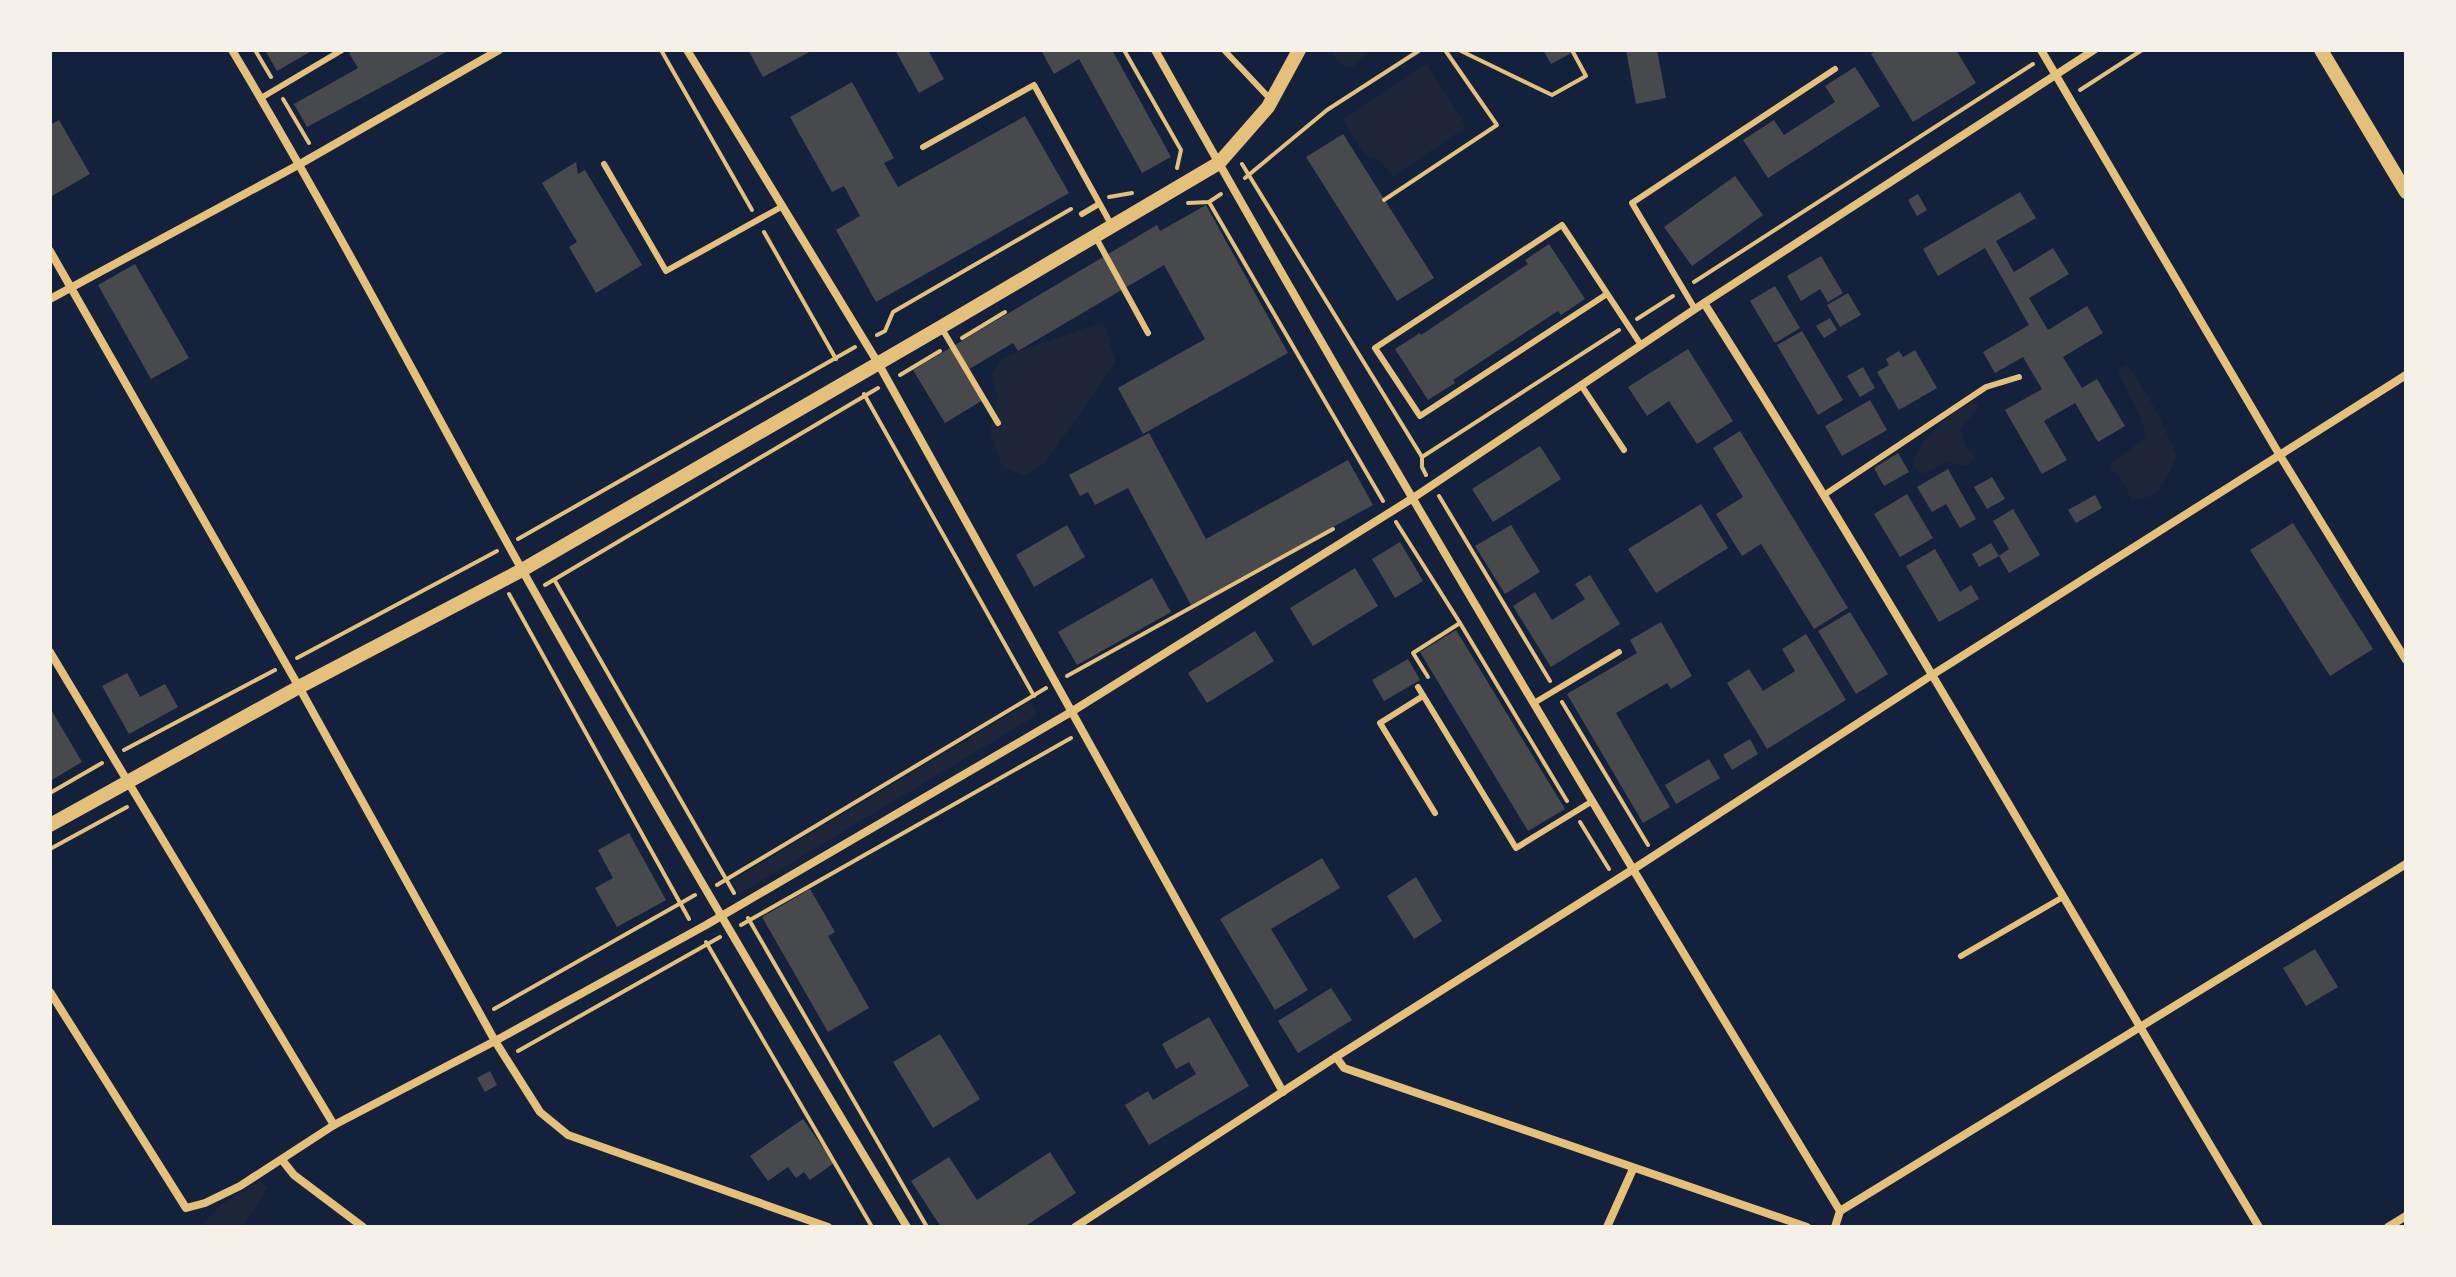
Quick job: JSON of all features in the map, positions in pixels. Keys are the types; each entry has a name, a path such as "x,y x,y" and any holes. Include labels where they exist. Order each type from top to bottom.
{"street":[{"path":"232,50 300,164 522,570 720,917 907,1227"},
{"path":"50,299 300,164 499,50"},
{"path":"687,50 866,341 1283,1092"},
{"path":"1155,50 1591,802 1840,1211"},
{"path":"50,825 299,687 522,570 1219,163 1272,101 1299,50"},
{"path":"50,992 186,1208 205,1203 240,1186 334,1125 495,1041 720,917 1071,712 1390,513 1704,303 2094,50"},
{"path":"2321,50 2406,192"},
{"path":"2043,54 2279,454 2406,660"},
{"path":"50,251 299,687 495,1041 540,1112 568,1135 828,1227"},
{"path":"1704,303 1824,495 2259,1227"},
{"path":"1075,1227 1932,675 2406,375"},
{"path":"50,652 334,1125"},
{"path":"1835,1227 1840,1211 2406,864"},
{"path":"1336,1057 1344,1068 1807,1227"},
{"path":"282,1160 294,1175 363,1227"},
{"path":"1607,1227 1633,1169"},
{"path":"2388,1227 2406,1216"}],"lane":[{"path":"261,98 342,50"},
{"path":"1224,50 1272,101"},
{"path":"1695,309 1632,203 1835,69"},
{"path":"923,147 1034,85 1112,226"},
{"path":"604,164 666,271 783,206"},
{"path":"1082,214 1098,202"},
{"path":"1607,294 1420,416 1375,348 1562,225 1641,345"},
{"path":"1095,236 1148,333"},
{"path":"941,327 998,423"},
{"path":"1824,495 1986,387 2019,377"},
{"path":"1581,385 1624,450"},
{"path":"1534,703 1619,652"},
{"path":"1418,687 1516,848 1591,802"},
{"path":"1423,696 1380,723 1435,813"},
{"path":"1961,956 2063,897"}],"path":[{"path":"255,50 316,155"},
{"path":"50,793 508,544 836,359 661,50"},
{"path":"1124,50 1181,150 1176,171"},
{"path":"1250,174 1327,110 1420,50"},
{"path":"1384,200 1497,125 1445,50"},
{"path":"1459,50 1552,95 1586,76 1573,52"},
{"path":"2068,97 2142,50"},
{"path":"1422,457 2043,54"},
{"path":"1231,150 1250,174 1422,457 1422,467 1432,485 1655,856"},
{"path":"866,341 885,331 893,312 1085,201 1098,202 1143,191"},
{"path":"1209,202 1390,513 1616,881"},
{"path":"535,591 888,382"},
{"path":"865,396 1034,696"},
{"path":"481,1016 694,895 727,880 1055,683 1342,524"},
{"path":"543,558 927,1227"},
{"path":"509,594 680,903 872,1227"},
{"path":"1428,677 1413,653 1460,623"},
{"path":"506,1058 1083,732"}],"shaded area":[{"path":"1334,50 1370,50 1353,68 1341,65 1333,55"},
{"path":"1427,64 1466,127 1393,176 1375,157 1366,157 1343,119"},
{"path":"1103,322 1116,362 1045,463 1025,475 1002,467 990,432 997,396 991,375 1002,359"},
{"path":"2128,365 2157,412 2177,456 2156,492 2131,500 2110,463 2145,439 2141,420 2118,368"},
{"path":"1972,402 1978,405 1977,411 1960,429 1966,447 1974,455 1971,463 1966,466 1949,462 1921,474 1914,465 1928,436 1944,420"},
{"path":"1030,702 1037,715 739,894 732,881"},
{"path":"260,1181 268,1187 243,1227 200,1227 222,1204"}],"building":[{"path":"265,50 313,50 277,71"},
{"path":"353,50 450,50 307,127 294,104 358,68 349,53"},
{"path":"748,50 813,50 763,77"},
{"path":"895,50 928,50 944,79 919,93"},
{"path":"1041,50 1112,50 1171,157 1142,173 1079,59 1054,74"},
{"path":"1543,50 1577,50 1551,64"},
{"path":"1626,50 1657,50 1666,98 1636,104"},
{"path":"1877,50 1956,50 1976,83 1913,122 1871,54"},
{"path":"1855,67 1880,106 1768,178 1743,140 1774,120 1784,135 1835,102 1825,86"},
{"path":"852,82 894,158 884,163 898,187 1025,116 1069,193 876,302 836,230 860,216 844,186 832,192 790,117"},
{"path":"59,120 90,174 50,197 50,125"},
{"path":"1343,134 1434,278 1397,301 1306,157"},
{"path":"576,162 578,174 585,170 642,265 596,293 569,247 577,242 542,183"},
{"path":"1735,176 1763,215 1692,266 1664,227"},
{"path":"2020,192 2036,218 1996,241 2014,272 2053,248 2069,274 2029,298 2048,330 2087,306 2103,333 2063,357 2082,388 2097,379 2125,426 2098,442 2075,403 2044,421 2067,460 2042,474 2005,410 2042,389 2023,357 1995,373 1983,352 2029,325 1985,248 1938,276 1923,249"},
{"path":"1918,194 1927,210 1917,216 1908,200"},
{"path":"1206,205 1288,353 1143,434 1118,388 1205,339 1164,265 1018,351 1013,343 966,371 983,400 945,423 913,370 1157,225 1160,231"},
{"path":"1549,244 1585,299 1561,315 1558,311 1428,400 1395,349 1528,264 1525,260"},
{"path":"1821,256 1843,293 1828,302 1820,289 1801,301 1787,276"},
{"path":"135,264 189,358 151,379 98,285"},
{"path":"1775,286 1800,328 1775,343 1750,301"},
{"path":"1848,293 1861,315 1840,327 1827,305"},
{"path":"1830,318 1837,330 1824,338 1816,326"},
{"path":"1802,331 1843,400 1818,415 1777,345"},
{"path":"1688,349 1733,421 1697,444 1669,401 1647,416 1628,387"},
{"path":"1915,350 1937,388 1899,410 1877,372 1889,365 1886,359 1899,351 1903,357"},
{"path":"1863,367 1875,388 1860,397 1847,376"},
{"path":"1870,400 1887,430 1842,456 1825,426"},
{"path":"1740,431 1848,608 1814,629 1761,544 1742,556 1716,514 1743,497 1713,448"},
{"path":"1149,433 1206,539 1348,460 1373,505 1191,605 1128,488 1095,505 1088,492 1080,496 1069,475"},
{"path":"1540,446 1561,479 1493,522 1472,489"},
{"path":"1898,453 1909,472 1884,486 1874,468"},
{"path":"1948,469 1976,519 1960,528 1946,504 1932,512 1917,487"},
{"path":"1992,477 2005,499 1987,509 1974,487"},
{"path":"1907,494 1933,538 1900,557 1874,514"},
{"path":"2095,495 2102,508 2076,523 2068,510"},
{"path":"1701,504 1728,548 1656,593 1628,549"},
{"path":"2013,509 2040,555 2009,573 1999,556 2009,549 1993,521"},
{"path":"2293,523 2373,649 2330,676 2250,550"},
{"path":"1067,525 1085,557 1034,587 1016,555"},
{"path":"1511,525 1540,572 1505,594 1475,546"},
{"path":"1400,542 1423,581 1395,598 1372,559"},
{"path":"1991,543 1999,556 1979,567 1972,554"},
{"path":"1935,549 1960,592 1971,585 1979,599 1939,622 1906,566"},
{"path":"1355,568 1378,606 1313,646 1290,608"},
{"path":"1590,575 1620,624 1551,667 1513,606 1535,592 1552,620 1585,599 1575,584"},
{"path":"1152,578 1171,612 1077,665 1058,632"},
{"path":"1850,612 1888,674 1856,694 1818,631"},
{"path":"1661,622 1692,676 1671,689 1667,683 1616,713 1670,807 1643,823 1567,694 1637,653 1630,640"},
{"path":"1456,630 1565,809 1528,831 1420,652"},
{"path":"1255,631 1274,661 1207,703 1188,673"},
{"path":"1806,634 1846,700 1767,749 1727,683 1749,669 1763,691 1795,671 1782,649"},
{"path":"1408,659 1420,680 1384,701 1372,680"},
{"path":"127,673 140,697 165,684 178,707 129,734 102,686"},
{"path":"50,708 82,762 50,781"},
{"path":"1750,739 1758,754 1732,770 1723,755"},
{"path":"1709,759 1720,778 1676,804 1665,785"},
{"path":"629,833 666,900 617,927 595,888 613,878 598,850"},
{"path":"1322,858 1340,888 1271,929 1308,990 1275,1010 1220,919"},
{"path":"1416,877 1442,921 1414,939 1387,896"},
{"path":"810,889 835,932 828,936 869,1008 828,1032 762,917"},
{"path":"2315,949 2338,987 2306,1006 2283,968"},
{"path":"1331,988 1352,1020 1298,1053 1278,1021"},
{"path":"1209,1017 1249,1086 1149,1145 1125,1105 1148,1091 1153,1100 1196,1074 1189,1062 1176,1069 1162,1044"},
{"path":"940,1034 980,1099 933,1128 893,1062"},
{"path":"490,1071 497,1085 485,1092 477,1078"},
{"path":"803,1119 834,1163 810,1180 804,1172 796,1178 788,1167 768,1181 750,1156"},
{"path":"1050,1152 1076,1193 1024,1227 941,1227 911,1181 949,1157 977,1200"}]}
